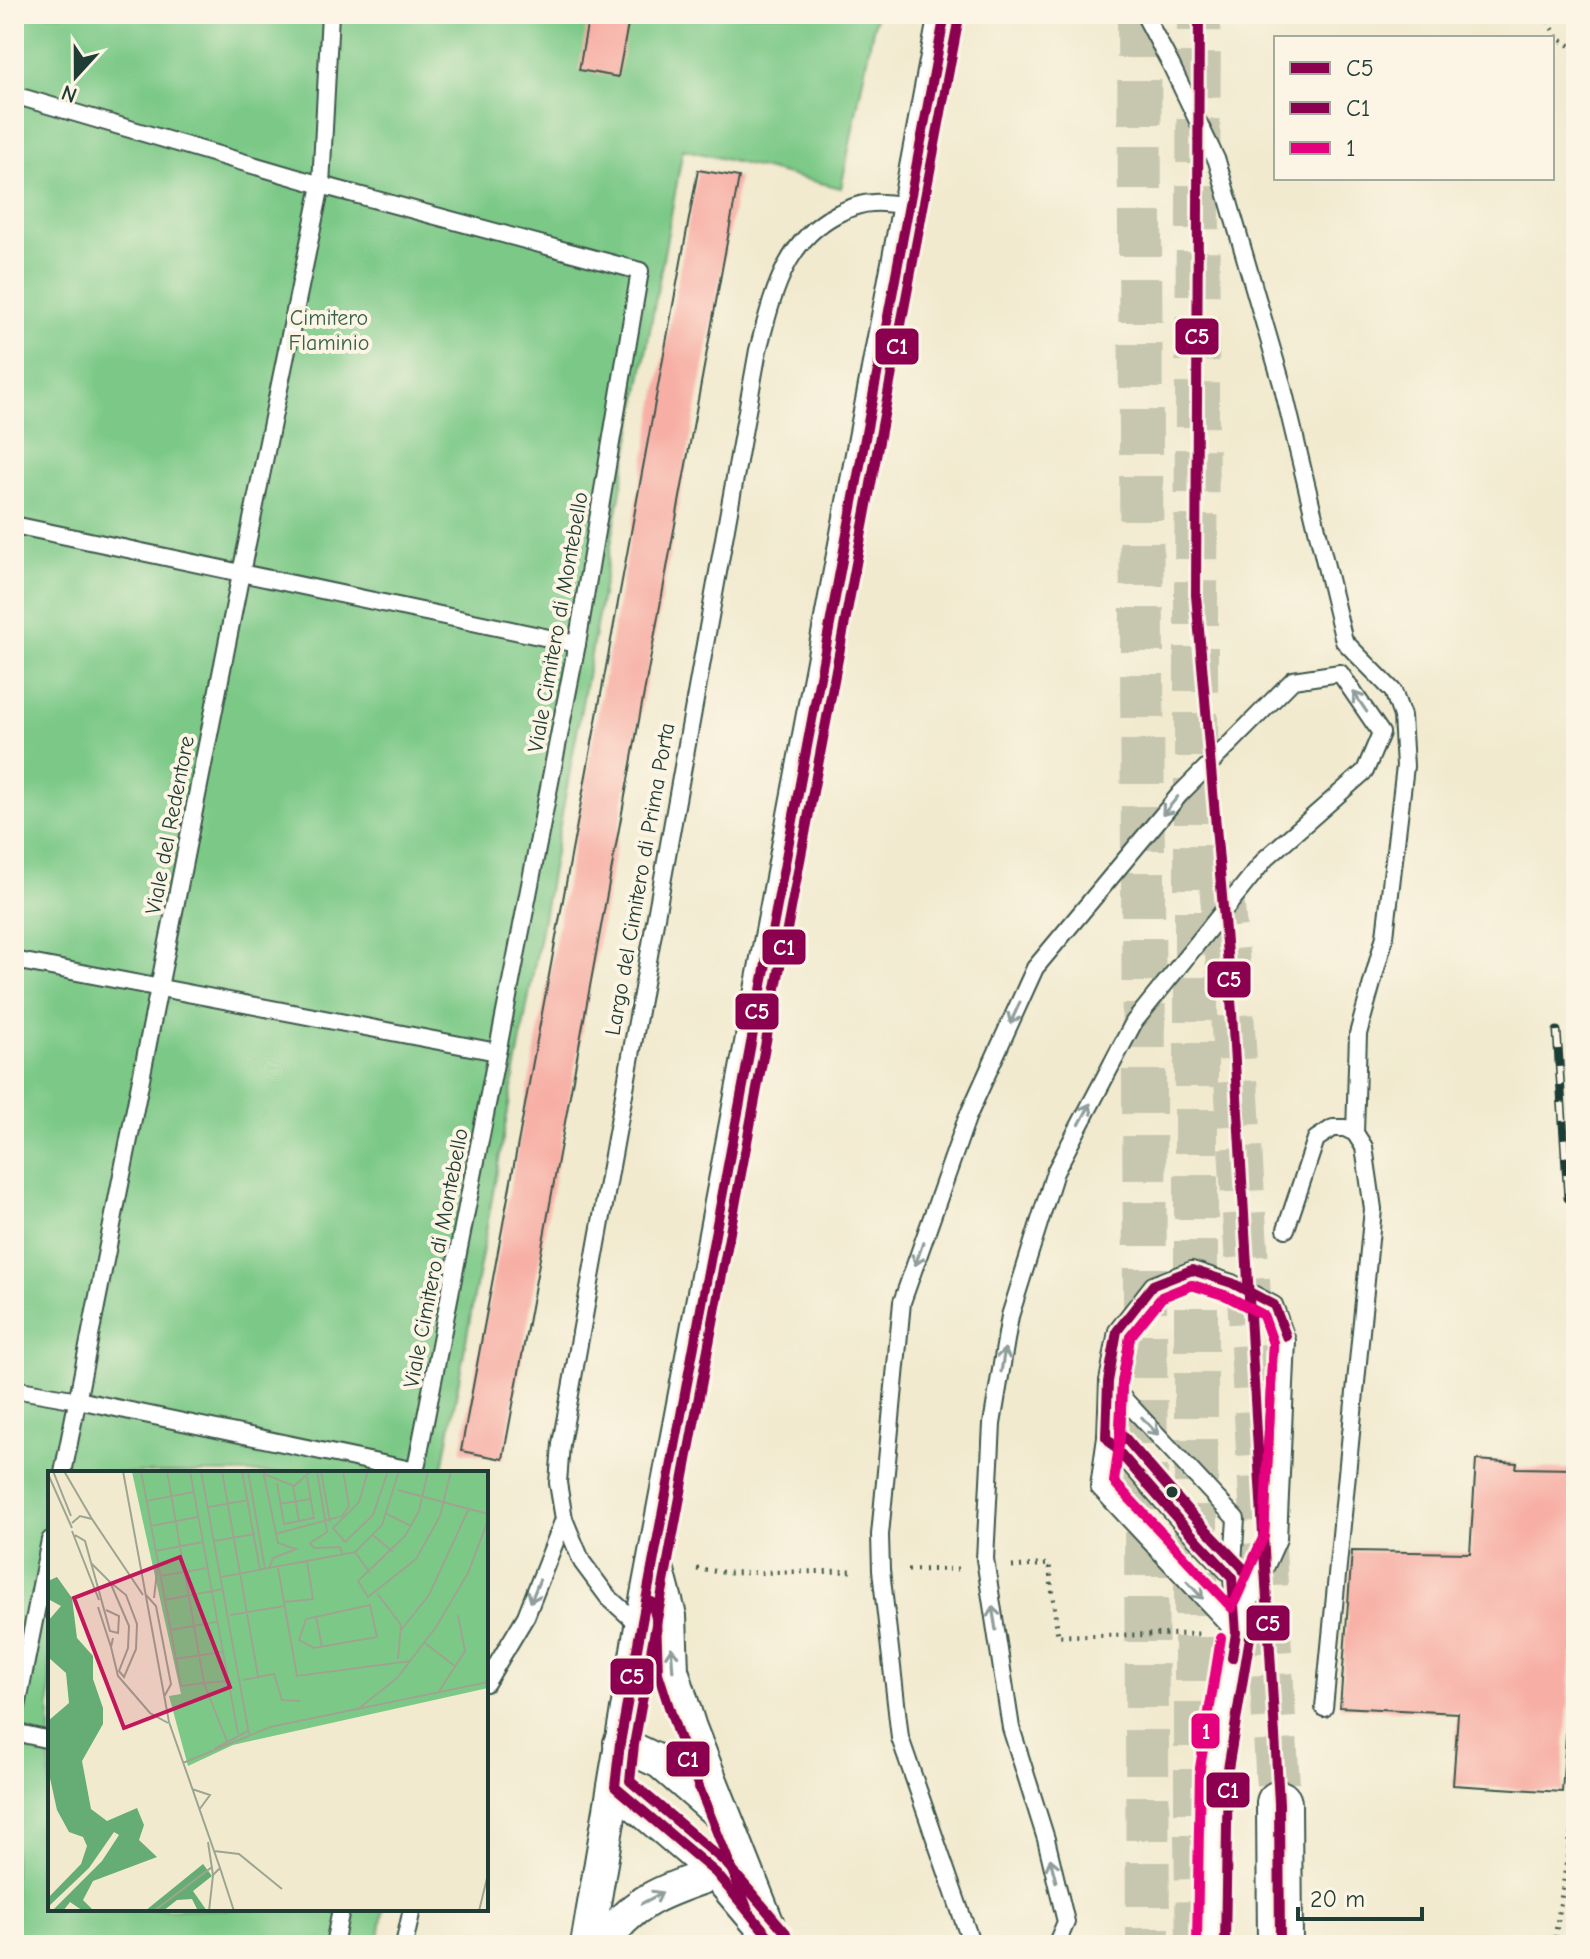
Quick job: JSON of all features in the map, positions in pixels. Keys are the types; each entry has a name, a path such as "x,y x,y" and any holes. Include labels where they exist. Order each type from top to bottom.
{"highway":[{"path":"1279,1803 1280,1945"}],"street":[{"path":"587,1945 641,1627 945,14"},
{"path":"655,1560 670,1616 672,1670 690,1728 776,1944"},
{"path":"620,1743 660,1762 728,1822"},
{"path":"615,1787 716,1873 776,1944"},
{"path":"603,1945 632,1909 671,1888 716,1873"}],"lane":[{"path":"14,95 321,185 330,14"},
{"path":"1144,14 1217,161 1282,384 1344,641 1393,691 1402,716 1405,766 1385,936 1358,1034 1355,1133"},
{"name":"Viale del Redentore","path":"63,1471 321,185"},
{"name":"Viale Cimitero di Montebello","path":"321,185 640,271 577,644 415,1471"},
{"name":"Largo del Cimitero di Prima Porta","path":"641,1627 608,1597 582,1562 564,1519 558,1483 561,1444 758,350 776,288 789,259 806,235 844,210 870,203 910,206"},
{"path":"14,525 577,644"},
{"path":"972,1945 900,1738 883,1586 880,1535 902,1302 967,1118 1035,968 1180,794 1293,680 1340,673 1381,733 1365,771 1266,858 1134,1022 1055,1172 1010,1316 992,1424 985,1559 1011,1728 1046,1839 1066,1922 1056,1945"},
{"path":"14,960 497,1052"},
{"path":"1286,1229 1316,1139 1333,1128 1345,1128 1355,1133 1364,1147 1373,1209 1324,1708"},
{"path":"1192,1270 1232,1283 1274,1305 1287,1341 1278,1539 1236,1633 1099,1487 1106,1437 1108,1382 1117,1331 1153,1285 1192,1270"},
{"path":"1108,1382 1236,1519 1232,1577 1236,1633 1214,1768 1211,1945"},
{"path":"14,1389 410,1471"},
{"path":"1106,1437 1232,1577"},
{"path":"488,1680 526,1616 564,1519"},
{"path":"14,1722 48,1550"},
{"path":"14,1732 48,1740"},
{"path":"334,1945 341,1911"},
{"path":"404,1945 412,1911"}],"path":[{"path":"1545,14 1557,38 1576,49"},
{"path":"1032,1565 1049,1564 1058,1636 1236,1633"},
{"path":"912,1570 941,1570"},
{"path":"708,1572 860,1571"},
{"path":"1554,1945 1576,1801"}],"green space":[{"name":"Cimitero Flaminio","path":"14,14 876,14 841,188 683,149 442,1471 48,1471 48,1911 383,1911 378,1945 14,1945"}],"building":[{"path":"589,14 630,14 618,77 579,70"},
{"path":"698,170 739,177 503,1459 461,1451"},
{"path":"1476,1460 1517,1463 1516,1468 1576,1469 1576,1654 1572,1654 1562,1792 1453,1785 1458,1713 1340,1707 1352,1551 1470,1553"}],"tunnel":[{"path":"1139,14 1148,1945"},
{"path":"1198,1945 1196,595 1199,14"},
{"path":"1221,884 1232,1012 1279,1803"}],"railway":[{"path":"1557,1031 1568,1198"}],"transit line":[{"name":"C5","path":"776,1945 716,1873 615,1787 641,1627 945,14"},
{"name":"C5","path":"1199,14 1196,595 1232,1012 1279,1803 1280,1945"},
{"name":"C1","path":"786,1933 726,1863 630,1781 655,1630 959,17"},
{"name":"C5","path":"1232,1658 1236,1633 1232,1577 1106,1437 1108,1382 1117,1331 1153,1285 1192,1270 1232,1283 1274,1305 1286,1336"},
{"name":"C1","path":"1192,1285 1227,1296 1263,1315 1273,1343 1264,1536 1246,1576 1242,1567 1120,1432 1122,1383 1130,1337 1162,1297 1192,1285"},
{"name":"1","path":"1192,1285 1227,1296 1263,1315 1273,1343 1264,1536 1232,1608 1114,1482 1120,1438 1122,1383 1130,1337 1162,1297 1192,1285"},
{"name":"C1","path":"652,1602 656,1618 658,1673 677,1732 748,1910"},
{"name":"C1","path":"1225,1945 1228,1769 1250,1637"},
{"name":"1","path":"1197,1945 1200,1768 1221,1638"}]}
